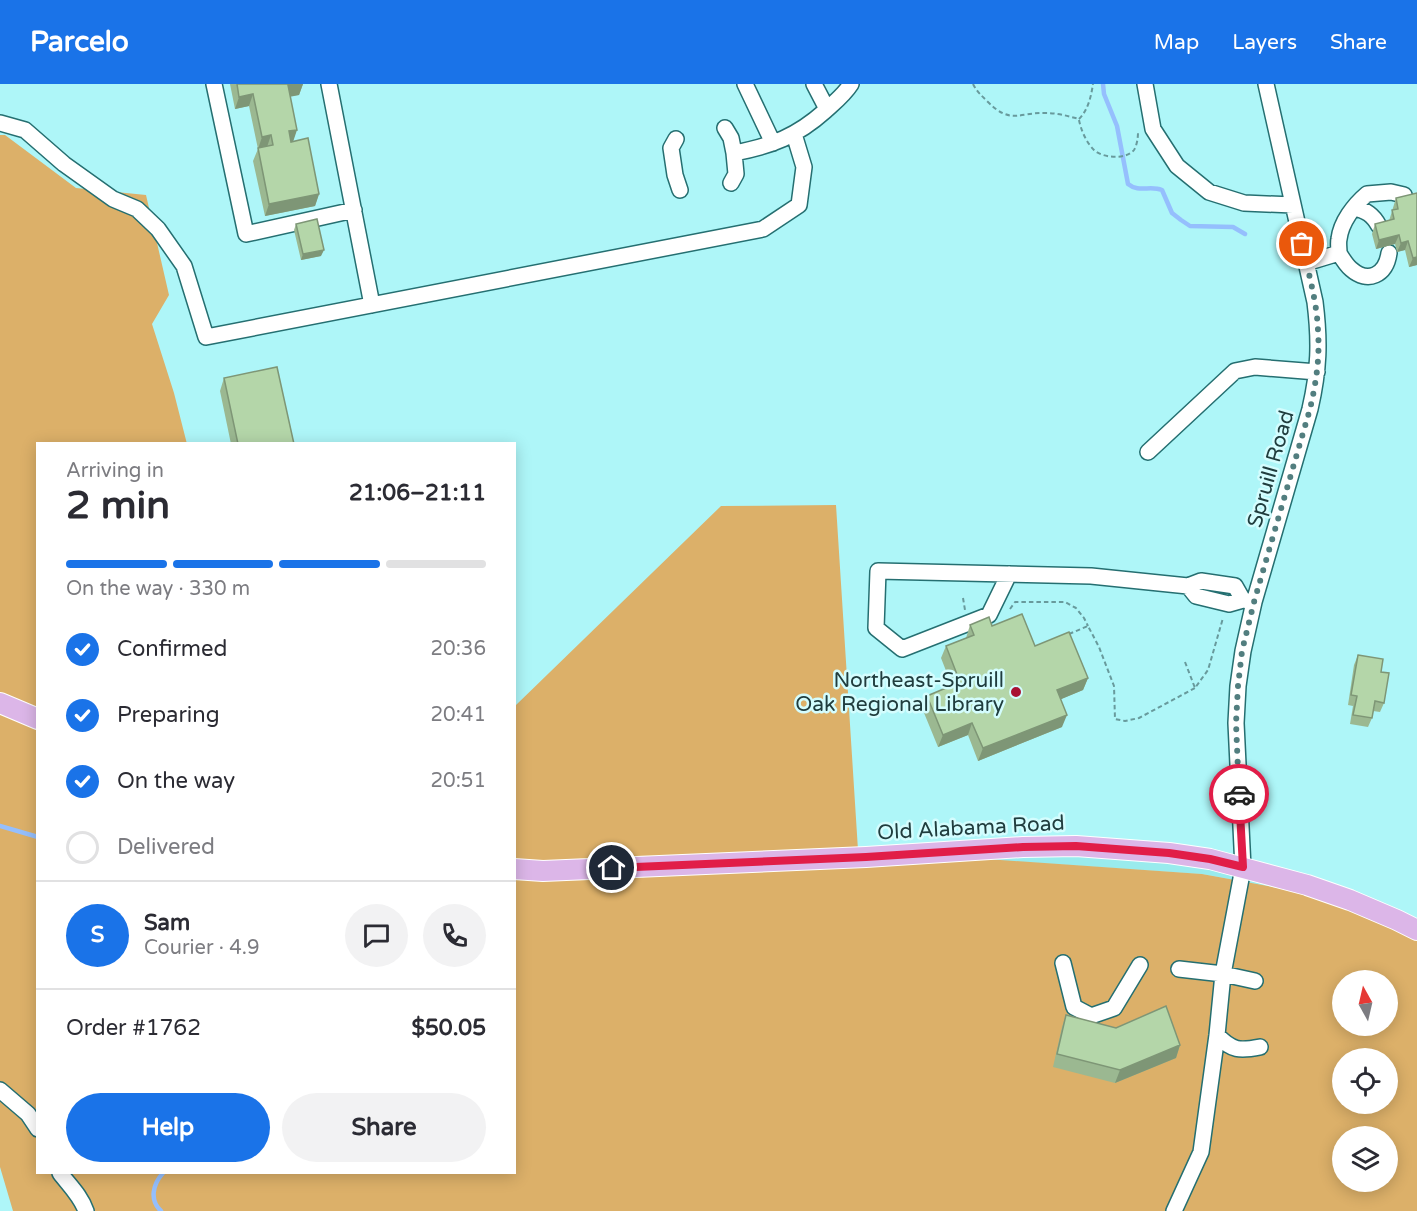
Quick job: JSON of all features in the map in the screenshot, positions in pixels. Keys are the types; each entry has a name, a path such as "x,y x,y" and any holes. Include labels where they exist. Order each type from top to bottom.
{"main road":[{"path":"0,703 36,718"},
{"name":"Old Alabama Road","path":"516,869 543,871 1076,846 1169,853 1243,867 1350,900 1417,930"}],"street":[{"path":"214,84 246,234 354,210"},
{"path":"329,84 372,305"},
{"path":"745,84 773,143"},
{"path":"814,84 827,109"},
{"path":"734,153 752,150 794,134 809,125 844,94 851,84"},
{"path":"1145,84 1153,129 1177,165 1209,192 1244,203 1293,205"},
{"name":"Spruill Road","path":"1174,1211 1200,1152 1217,1035 1223,974 1243,867 1236,723 1248,601 1310,409 1317,372 1318,330 1315,302 1266,84"},
{"path":"0,123 25,130 64,164 113,199 137,209 158,229 184,266 206,337 764,228 799,205 804,167 794,134"},
{"path":"725,128 731,138 734,153 736,174 731,183"},
{"path":"676,139 671,148 675,175 680,189"},
{"path":"1389,253 1382,271 1368,277 1361,275 1351,270 1339,253 1339,238 1343,224 1367,194 1390,192 1404,195"},
{"path":"1354,208 1371,215 1379,226"},
{"path":"1306,263 1339,253"},
{"path":"1148,452 1235,371 1255,367 1317,372"},
{"path":"1010,574 989,615 902,649 876,628 879,571 1010,574 1105,577 1188,586 1201,581 1235,586 1248,601"},
{"path":"1188,586 1197,596 1229,604 1248,601"},
{"path":"1063,963 1074,1007 1091,1017 1114,1008 1140,965"},
{"path":"1179,969 1223,974 1255,981"},
{"path":"1217,1035 1225,1044 1235,1049 1260,1047"},
{"path":"0,1090 28,1113 36,1126"},
{"path":"61,1174 83,1203 86,1211"}],"path":[{"path":"973,84 977,92 1004,115 1046,112 1079,119"},
{"path":"1079,119 1088,105 1093,84"},
{"path":"1079,119 1083,132 1094,150 1108,156 1128,154 1134,149 1138,132 1144,124 1151,120"},
{"path":"1008,612 1015,602 1065,602 1076,608 1084,618 1099,647 1114,686 1115,719 1125,721 1139,718 1195,688 1208,670 1226,603"},
{"path":"1067,634 1088,626"},
{"path":"1185,662 1195,688"}],"shaded area":[{"path":"0,135 5,135 76,188 146,195 169,295 152,324 186,442 36,442 36,1174 516,1174 516,705 721,506 836,505 858,850 1202,874 1360,903 1417,929 1417,1211 13,1211 0,1167"},
{"path":"858,851 1068,852 1250,862 1360,903 1202,874"}],"building":[{"path":"237,84 294,84 288,85 297,130 289,131 291,142 308,138 319,194 269,204 258,148 273,145 271,135 262,137 253,94 239,97"},
{"path":"1417,193 1417,257 1413,258 1408,241 1401,243 1399,235 1379,240 1375,224 1394,219 1392,210 1398,209 1396,198"},
{"path":"317,219 324,250 303,254 296,224"},
{"path":"277,367 294,442 238,442 224,378"},
{"name":"Northeast-Spruill Oak Regional Library","path":"1022,614 1035,646 1069,632 1088,678 1057,690 1067,715 983,748 972,723 943,735 927,696 960,682 946,646 974,635 970,625 989,617 992,626"},
{"path":"1358,655 1383,659 1381,672 1389,673 1384,703 1375,701 1372,718 1353,715 1357,696 1351,695"},
{"path":"1166,1006 1180,1045 1120,1070 1057,1054 1066,1015 1116,1028"}],"waterway":[{"path":"1103,84 1104,94 1117,126 1128,184 1140,189 1162,190 1172,213 1190,226 1233,227 1245,234"},
{"path":"0,826 36,836"},
{"path":"161,1211 155,1202 154,1192 162,1174"}],"way so far":[{"path":"1239,794 1236,723 1242,651 1316,384 1318,330 1315,302 1302,244"}],"place":[{"name":"Northeast-Spruill Oak Regional Library","path":"1016,692"}],"route":[{"path":"612,868 1076,846 1169,853 1243,867 1239,794"}]}
